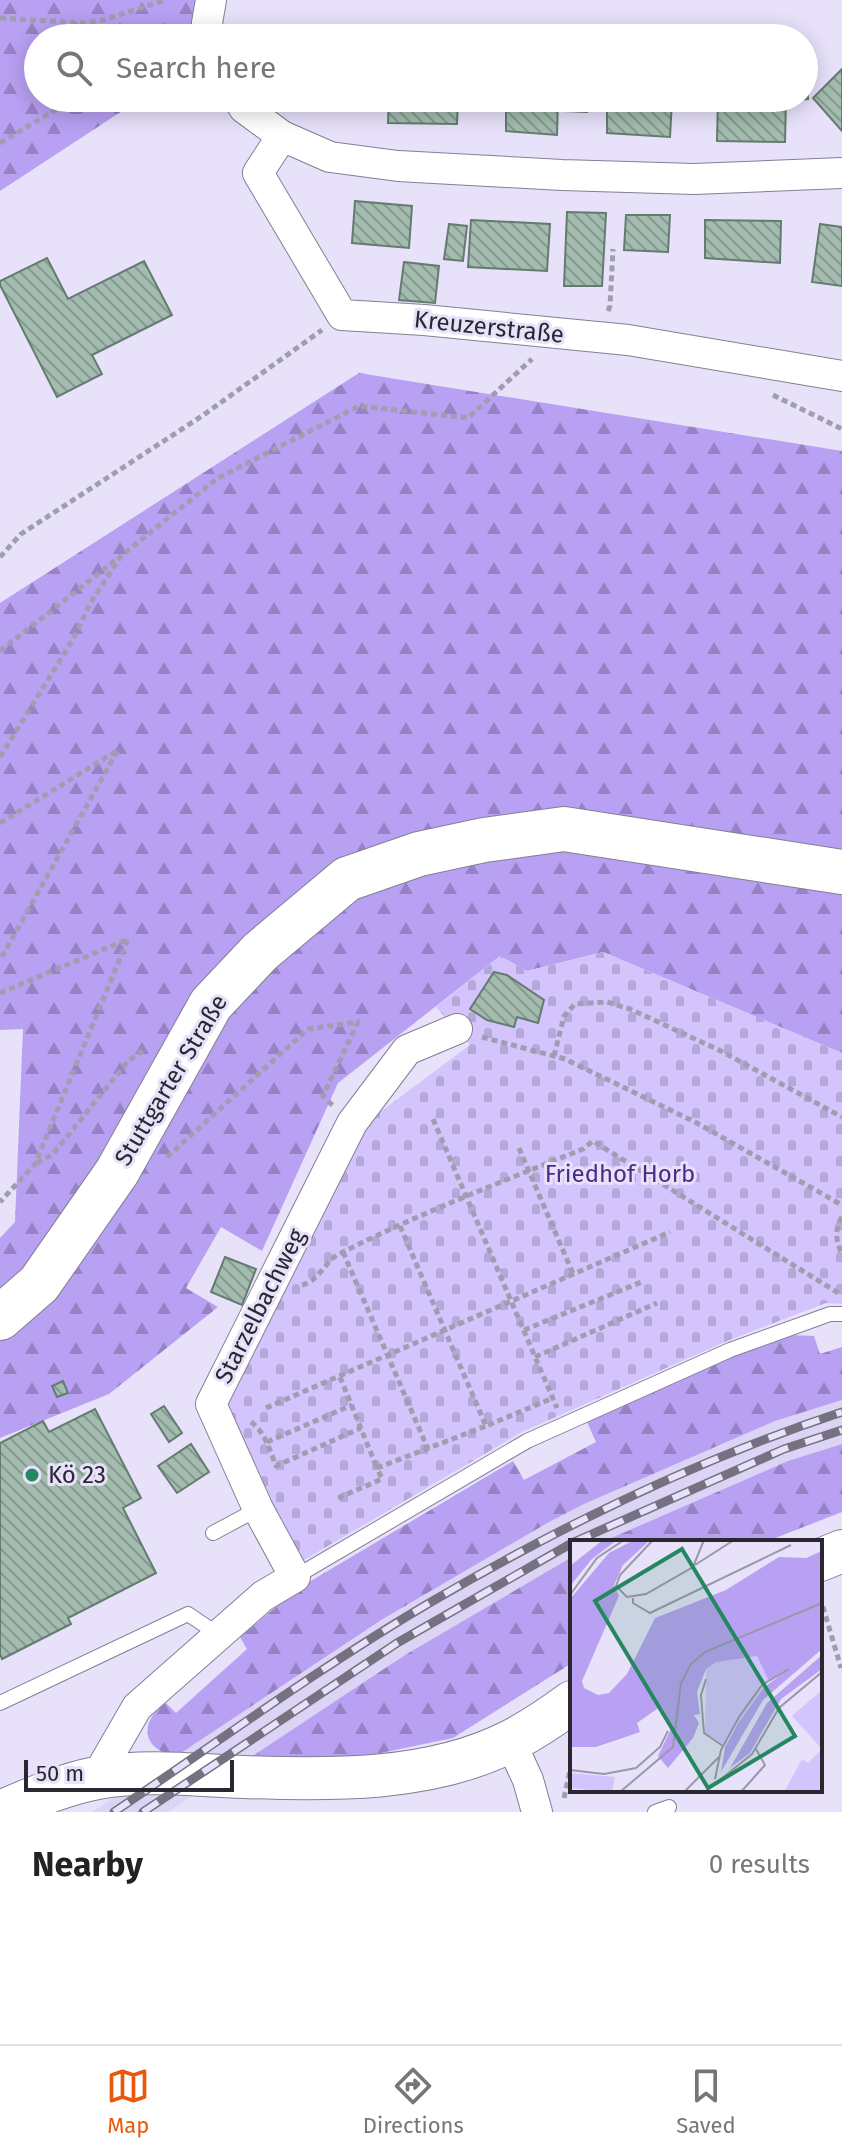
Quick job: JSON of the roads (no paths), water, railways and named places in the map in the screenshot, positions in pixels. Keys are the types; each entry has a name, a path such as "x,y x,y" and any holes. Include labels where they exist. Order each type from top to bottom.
{"main road":[{"name":"Stuttgarter Straße","path":"0,1318 39,1284 99,1198 211,1004 260,952 347,879 419,854 484,840 564,829 842,872"},
{"path":"822,1559 842,1551"},
{"path":"0,1812 96,1778 141,1774 284,1778 419,1770 462,1760 510,1741 570,1703"}],"street":[{"path":"207,24 211,0"},
{"path":"249,112 282,136 330,157 398,166 694,179 842,173"},
{"name":"Kreuzerstraße","path":"282,136 258,173 342,315 628,340 842,376"},
{"name":"Starzelbachweg","path":"295,1577 258,1509 211,1404 352,1123 407,1050 457,1029"},
{"path":"96,1778 137,1707 263,1596 295,1577"},
{"path":"510,1741 528,1780 550,1808"}],"lane":[{"path":"295,1577 515,1448 564,1424 730,1350 830,1314 842,1314"},
{"path":"213,1533 258,1509"},
{"path":"0,1703 188,1614 219,1635"}],"railway":[{"path":"114,1812 350,1652 480,1574 580,1521 683,1473 842,1412"},
{"path":"579,1540 784,1449 842,1430"},
{"path":"143,1812 397,1643 570,1544"}],"place":[{"name":"Kö 23","path":"32,1475"}],"park label":[{"name":"Friedhof Horb","path":"620,1174"}]}
